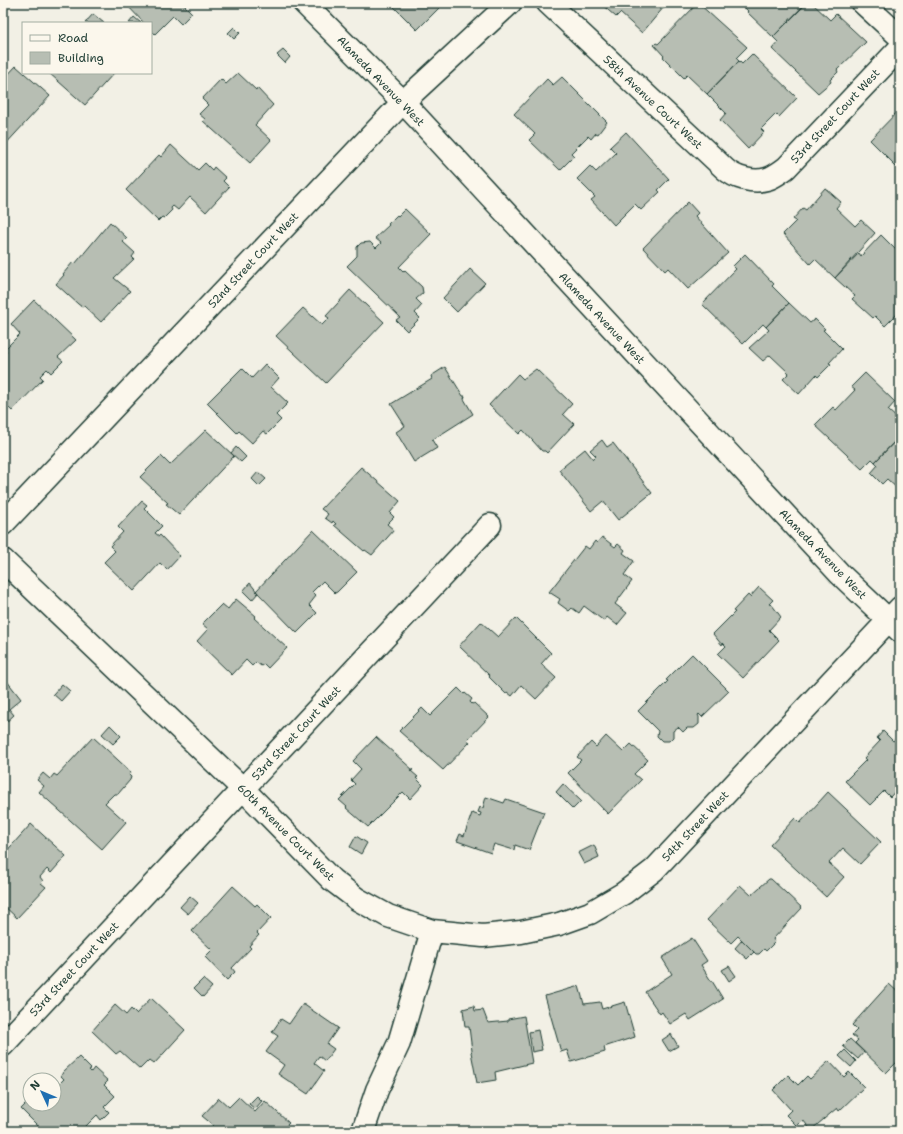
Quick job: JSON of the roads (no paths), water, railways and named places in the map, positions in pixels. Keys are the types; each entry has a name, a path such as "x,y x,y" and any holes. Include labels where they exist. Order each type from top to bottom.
{"street":[{"name":"Alameda Avenue West","path":"304,3 403,102 743,471 840,574 896,620"},
{"name":"52nd Street Court West","path":"3,524 403,102 510,3"},
{"name":"58th Avenue Court West","path":"548,3 733,176 753,180 767,179"},
{"path":"863,3 900,37"},
{"name":"53rd Street Court West","path":"767,179 786,168 900,48"},
{"name":"53rd Street Court West","path":"3,1045 490,525"},
{"name":"60th Avenue Court West","path":"3,560 243,789 332,880 358,899 388,916 432,931"},
{"name":"54th Street West","path":"432,931 483,936 521,932 559,924 590,913 624,893 654,870 896,620"},
{"path":"363,1131 377,1090 399,1043 432,931"}]}
